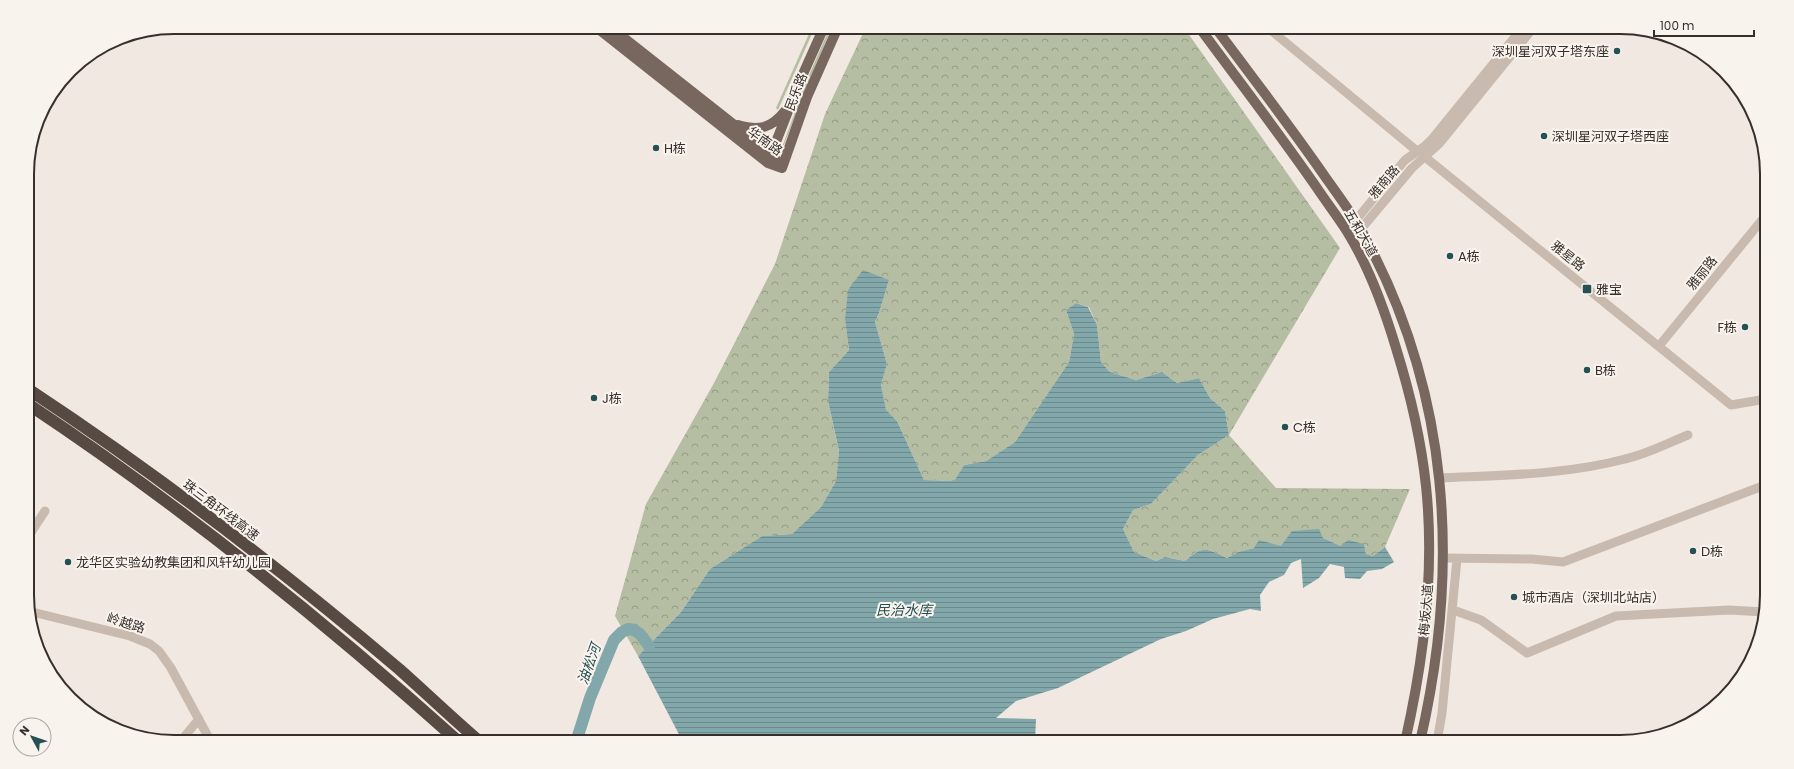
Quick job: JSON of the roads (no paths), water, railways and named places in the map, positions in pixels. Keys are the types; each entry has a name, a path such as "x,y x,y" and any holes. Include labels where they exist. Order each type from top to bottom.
{"highway":[{"name":"珠三角环线高速","path":"34,393 150,474 242,543 399,670 472,735"},
{"name":"珠三角环线高速","path":"34,408 90,446 246,562 391,681 451,735"}],"main road":[{"name":"华南路","path":"605,34 770,158"},
{"name":"华南路","path":"619,34 732,124 782,168"},
{"name":"民乐路","path":"770,158 790,105 821,34"},
{"name":"民乐路","path":"782,168 807,97 835,34"},
{"name":"五和大道","path":"1203,34 1292,152 1348,233 1377,292 1403,370 1414,413 1426,487"},
{"name":"五和大道","path":"1220,34 1304,146 1361,229 1390,288 1421,373 1429,409 1440,478"},
{"path":"732,124 751,129 765,127 778,119 790,105"},
{"name":"梅坂大道","path":"1422,735 1428,705 1440,617 1443,558 1440,478"},
{"name":"梅坂大道","path":"1407,735 1415,700 1426,614 1429,541 1426,487"}],"street":[{"name":"雅星路","path":"1275,34 1731,405 1760,401"},
{"name":"雅南路","path":"1361,229 1412,168 1432,139 1517,34"},
{"name":"雅南路","path":"1348,233 1355,220 1411,154 1421,154 1438,144 1528,34"},
{"name":"雅丽路","path":"1659,346 1760,223"},
{"path":"1348,233 1361,229"},
{"path":"1440,478 1550,473 1591,467 1627,459 1688,435"},
{"path":"1443,558 1563,562 1760,487"},
{"path":"34,528 45,511"},
{"path":"1438,735 1442,713 1458,559"},
{"path":"1453,610 1481,620 1527,653 1616,616 1729,610 1759,612"},
{"name":"岭越路","path":"35,613 130,636 150,644 166,659 207,735"},
{"path":"186,735 199,719"}],"water":[{"name":"民治水库","path":"863,270 889,280 875,322 887,364 881,385 886,410 897,421 924,480 954,481 964,465 986,461 1015,442 1069,362 1074,334 1066,310 1076,303 1088,307 1097,325 1101,362 1110,372 1136,380 1162,372 1177,383 1199,378 1210,398 1225,411 1229,435 1198,455 1151,504 1133,510 1123,529 1134,552 1156,561 1165,557 1185,561 1201,550 1209,550 1227,558 1238,552 1254,548 1259,540 1281,546 1292,531 1319,529 1323,538 1341,546 1348,540 1364,544 1366,554 1373,556 1385,547 1394,562 1382,569 1367,571 1360,579 1345,578 1344,567 1330,564 1319,578 1303,588 1301,559 1291,563 1284,575 1269,582 1260,595 1261,611 1250,609 1213,619 1186,631 1161,639 1058,688 1016,701 996,718 1036,719 1035,735 679,735 638,656 681,612 710,569 762,536 792,534 821,507 836,481 839,451 828,401 829,372 849,350 845,320 848,290"}],"waterway":[{"name":"油松河","path":"578,735 590,698 614,640 622,632 628,629 634,630 640,634 649,646"}],"place":[{"name":"深圳星河双子塔东座","path":"1617,51"},
{"name":"深圳星河双子塔西座","path":"1544,136"},
{"name":"H栋","path":"656,148"},
{"name":"A栋","path":"1450,256"},
{"name":"雅宝","path":"1587,289"},
{"name":"F栋","path":"1745,327"},
{"name":"B栋","path":"1587,370"},
{"name":"J栋","path":"594,398"},
{"name":"C栋","path":"1285,427"},
{"name":"D栋","path":"1693,551"},
{"name":"龙华区实验幼教集团和风轩幼儿园","path":"68,562"},
{"name":"城市酒店（深圳北站店）","path":"1514,597"}]}
